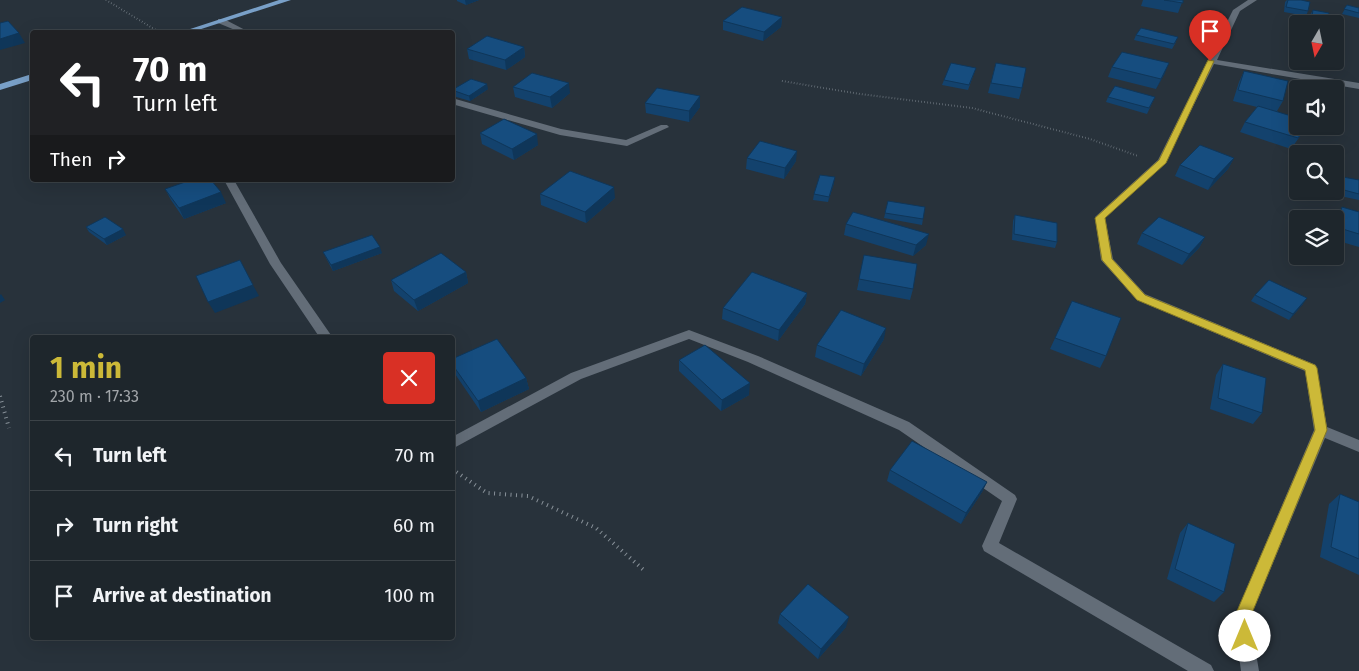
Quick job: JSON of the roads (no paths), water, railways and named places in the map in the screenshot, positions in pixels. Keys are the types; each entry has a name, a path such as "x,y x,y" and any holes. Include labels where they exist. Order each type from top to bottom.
{"main road":[{"path":"192,30 287,0"},
{"path":"0,87 30,78"}],"street":[{"path":"1250,671 1242,618 1321,430 1311,368 1141,297 1107,260 1100,218 1160,164 1236,10 1253,0"},
{"path":"221,21 240,30"},
{"path":"1210,61 1359,86"},
{"path":"455,102 560,132 627,143 664,127"},
{"path":"230,182 276,264 325,335"},
{"path":"455,442 576,376 689,334 753,359 904,426 1010,499 990,546 1204,671"},
{"path":"1321,430 1359,446"}]}
